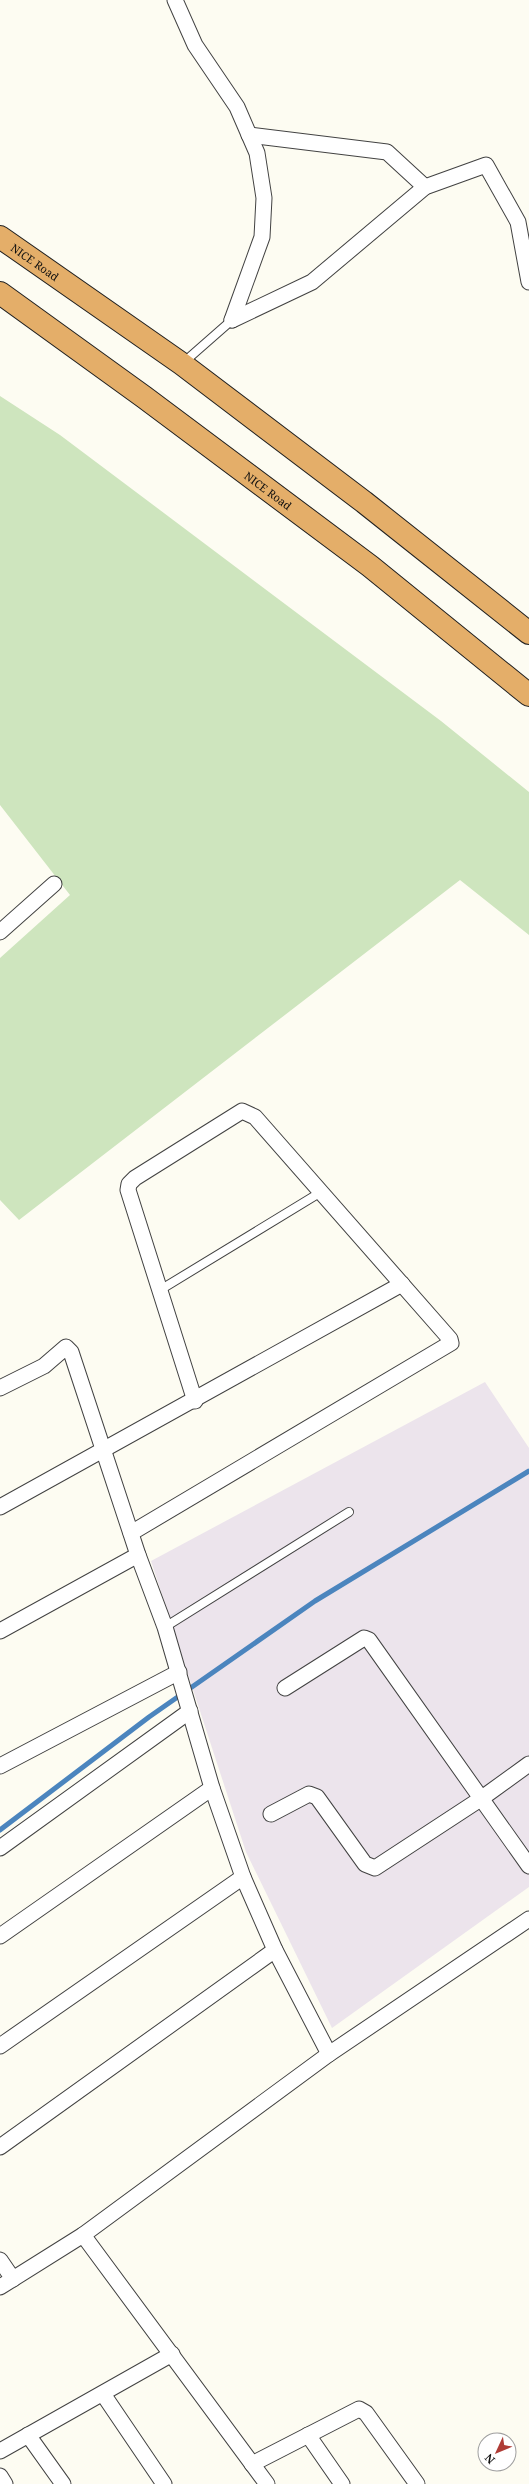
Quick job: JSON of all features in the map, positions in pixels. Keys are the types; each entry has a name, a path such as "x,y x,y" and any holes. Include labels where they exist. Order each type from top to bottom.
{"highway":[{"name":"NICE Road","path":"0,237 182,364 364,502 529,633"},
{"name":"NICE Road","path":"0,294 144,397 370,566 529,695"}],"street":[{"path":"175,0 195,45 237,106 256,153 264,198 262,237 232,320"},
{"path":"249,135 387,152 425,187"},
{"path":"232,320 312,282 425,187 486,164 518,222 529,282"},
{"path":"0,932 54,884"},
{"path":"131,1533 446,1348 451,1343 450,1339 255,1117 242,1111 135,1178 129,1184 128,1190 195,1401"},
{"path":"0,1507 195,1401 402,1284"},
{"path":"0,1388 44,1366 66,1347 71,1352 138,1555 165,1627 212,1788 243,1877 275,1950 329,2054"},
{"path":"0,1631 138,1555"},
{"path":"285,1688 364,1638 369,1640 529,1866"},
{"path":"0,1766 179,1672"},
{"path":"0,1848 190,1711"},
{"path":"271,1814 310,1794 317,1797 365,1864 375,1868 482,1798 529,1764"},
{"path":"0,1936 212,1788"},
{"path":"0,2046 243,1877"},
{"path":"0,2287 83,2235 329,2054 529,1919"},
{"path":"0,2146 275,1950"},
{"path":"83,2235 267,2484"},
{"path":"0,2260 13,2279"},
{"path":"0,2451 172,2354"},
{"path":"103,2394 164,2484"},
{"path":"252,2464 359,2409 366,2413 416,2484"},
{"path":"28,2435 62,2484"},
{"path":"308,2435 342,2484"},
{"path":"0,2476 5,2484"}],"lane":[{"path":"182,364 232,320"},
{"path":"160,1290 322,1192"},
{"path":"165,1627 349,1512"}],"shaded area":[{"path":"485,1382 529,1448 529,1887 332,2028 246,1852 151,1561"}],"green space":[{"path":"0,396 60,435 441,721 529,792 529,935 460,880 19,1220 0,1200 0,958 70,895 0,805"}],"waterway":[{"path":"0,1830 149,1717 315,1601 529,1471"}]}
